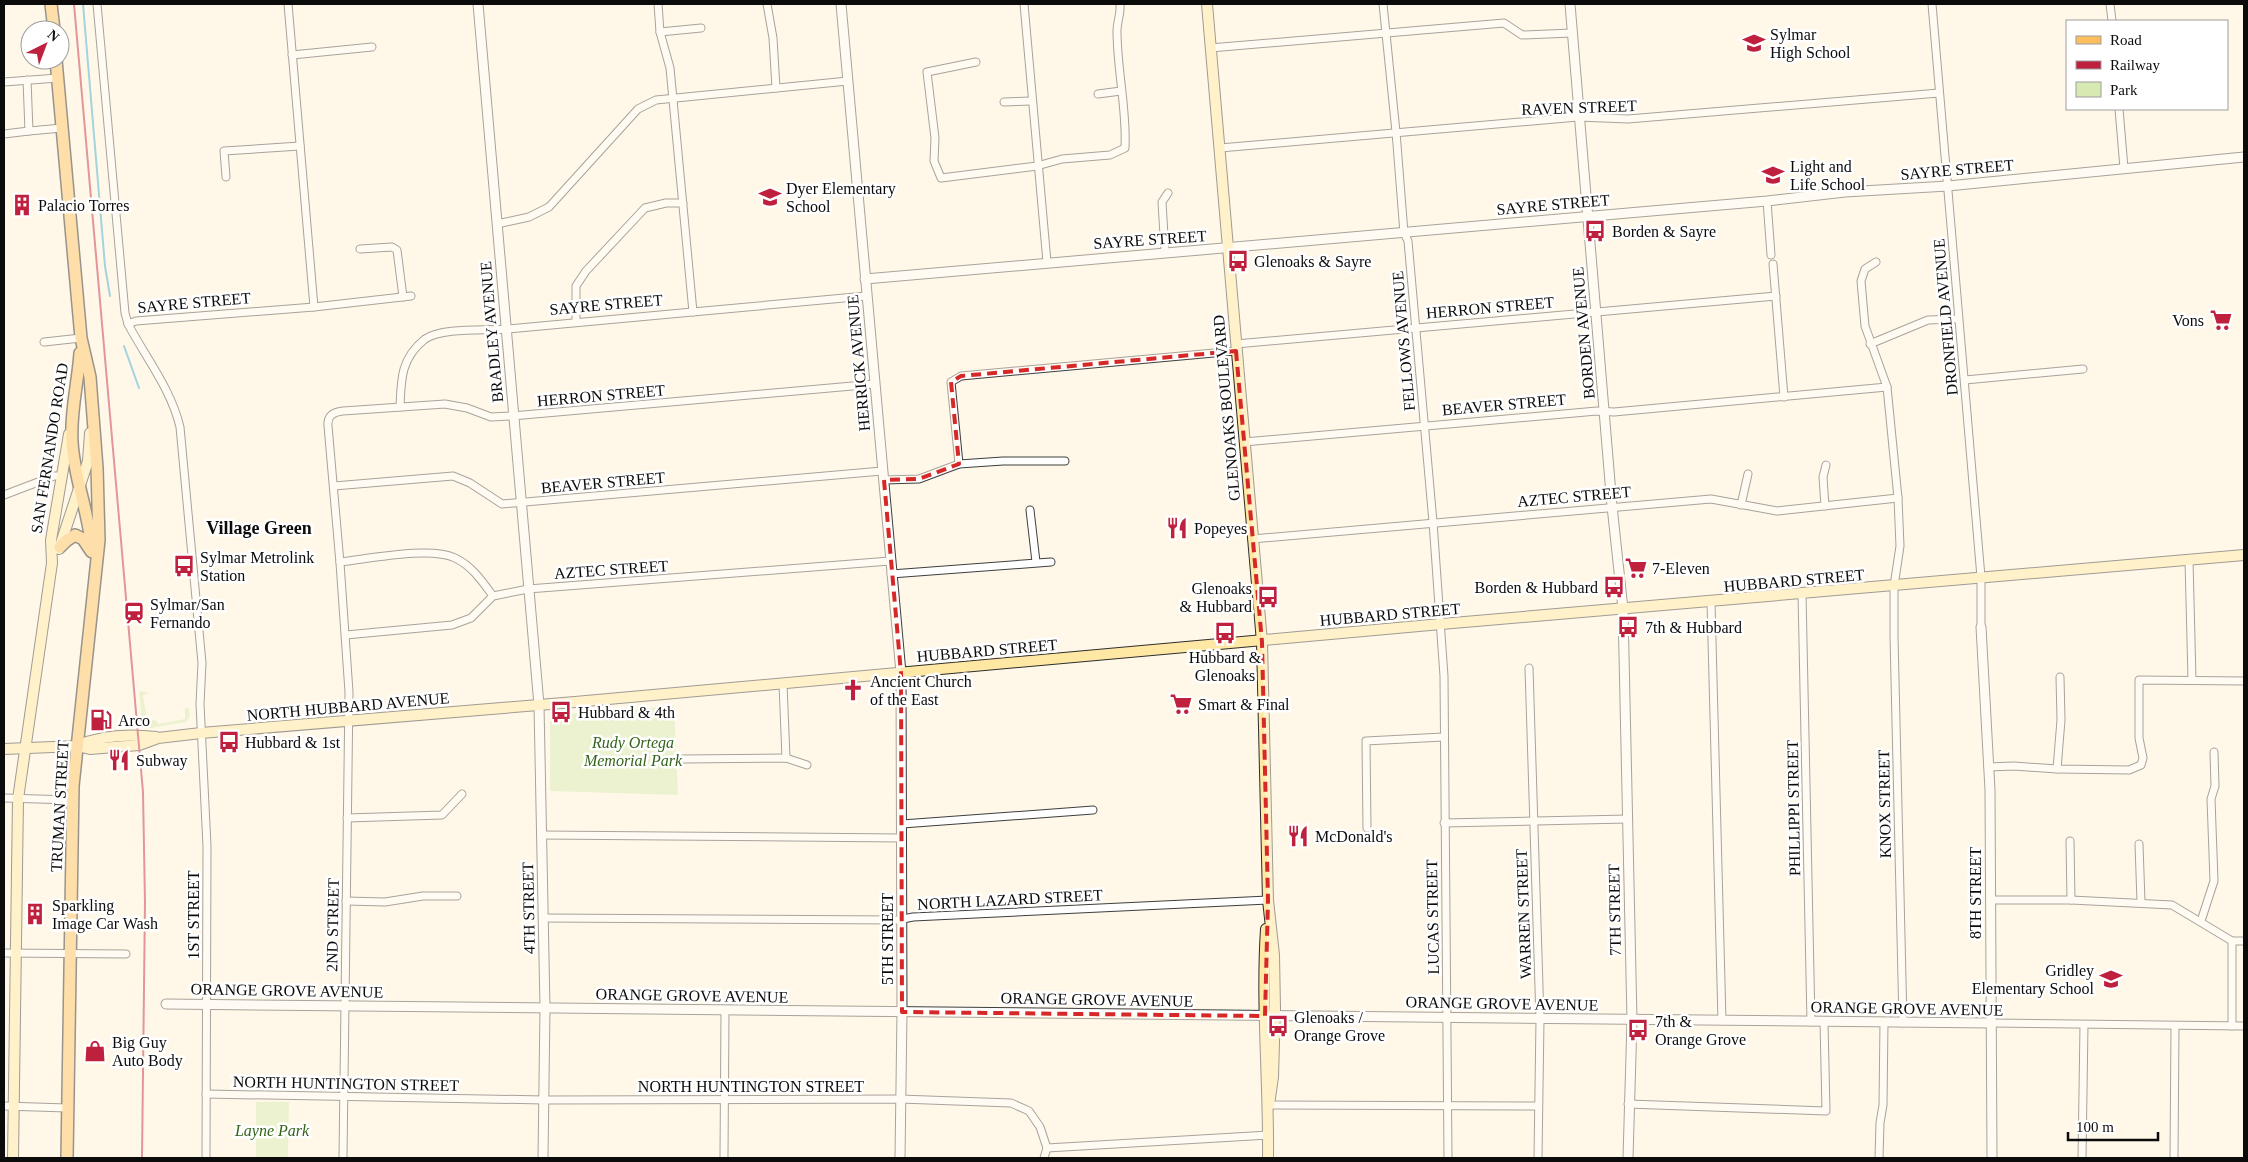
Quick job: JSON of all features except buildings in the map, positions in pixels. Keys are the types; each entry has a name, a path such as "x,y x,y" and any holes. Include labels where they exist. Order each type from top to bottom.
{"main road":[{"path":"51,4 53,20"},
{"name":"GLENOAKS BOULEVARD","path":"1207,4 1262,642 1268,900 1274,955 1266,1077 1269,1105 1268,1158"},
{"name":"SAN FERNANDO ROAD","path":"52,564 60,548 80,488 88,462 90,442 85,361 81,338 57,70"},
{"name":"SAN FERNANDO ROAD","path":"13,1158 8,1106 15,952 18,799 52,564 51,540 72,418 81,338"},
{"name":"TRUMAN STREET","path":"67,1158 72,800 99,540 97,468 90,377 85,361"},
{"name":"TRUMAN STREET","path":"72,418 73,453 92,539 95,576"},
{"path":"60,548 66,540 75,535 87,542 92,554"},
{"name":"HUBBARD STREET","path":"539,705 1262,642 1441,624 2244,555"},
{"name":"NORTH HUBBARD AVENUE","path":"77,746 90,749 201,732 539,705"},
{"path":"4,749 77,746"}],"street":[{"path":"97,4 125,313 128,324"},
{"path":"288,4 314,307"},
{"name":"BRADLEY AVENUE","path":"478,4 512,416 536,658"},
{"path":"658,4 660,32 670,68 693,312"},
{"path":"767,4 773,38 776,88"},
{"name":"HERRICK AVENUE","path":"841,4 901,673 903,720"},
{"path":"1024,4 1047,262"},
{"path":"976,62 927,72 935,138 934,161 941,178 1037,166 1062,159 1110,156 1125,148 1126,130 1121,91 1117,29 1120,4"},
{"name":"FELLOWS AVENUE","path":"1383,4 1404,232 1408,241 1425,424 1444,676"},
{"name":"BORDEN AVENUE","path":"1570,4 1578,118 1612,506 1623,609 1623,660"},
{"name":"DRONFIELD AVENUE","path":"1932,4 1981,578 1982,627"},
{"path":"2110,4 2112,20"},
{"path":"1210,48 1504,23 1522,35 1572,33"},
{"path":"660,32 701,28"},
{"path":"292,55 372,47"},
{"path":"4,82 58,78"},
{"path":"28,80 29,131"},
{"path":"497,224 529,217 549,207 638,109 656,100 848,81"},
{"path":"1098,94 1121,91"},
{"name":"RAVEN STREET","path":"1220,148 1578,118 1628,119 1939,93"},
{"path":"1004,102 1032,100"},
{"path":"2119,110 2124,168"},
{"path":"4,134 62,128"},
{"path":"226,177 224,151 300,146"},
{"name":"SAYRE STREET","path":"865,279 1587,215 1767,201 1845,192 1948,186 2244,157"},
{"path":"1165,252 1162,202 1168,193"},
{"path":"1767,201 1771,255"},
{"path":"576,322 576,286 586,271 646,208 666,203 682,203"},
{"path":"360,249 392,247 397,250 403,297"},
{"name":"KNOX STREET","path":"1876,262 1865,269 1861,281 1865,326 1886,387 1898,498 1900,546 1894,586 1903,1022"},
{"path":"1773,264 1784,397"},
{"name":"SAYRE STREET","path":"128,324 136,321 314,307 411,296"},
{"name":"SAYRE STREET","path":"400,407 401,374 411,354 427,338 445,333 866,296"},
{"name":"HERRON STREET","path":"959,464 951,382 961,376 1416,328 1776,296"},
{"path":"1870,344 1928,320 1958,319"},
{"name":"1ST STREET","path":"128,324 173,402 180,427 201,653 201,732 207,846 206,1158"},
{"path":"44,342 81,338"},
{"path":"1965,380 2083,370"},
{"name":"HERRON STREET","path":"331,414 343,411 445,404 467,408 491,416 512,416 875,384"},
{"name":"BEAVER STREET","path":"1244,442 1425,424 1605,412 1886,387"},
{"name":"2ND STREET","path":"331,414 328,423 349,692 347,721 343,1158"},
{"name":"BEAVER STREET","path":"334,486 453,476 470,483 502,504 883,476 919,478 959,464 1003,461 1065,461"},
{"path":"1825,506 1823,477 1826,465"},
{"path":"1741,505 1748,474"},
{"path":"4,495 54,476 62,476"},
{"name":"AZTEC STREET","path":"1252,539 1612,506 1711,499 1777,510 1898,498"},
{"path":"1030,510 1036,562"},
{"path":"340,562 432,552 455,558 476,572 492,596 471,618 452,626 346,635"},
{"name":"AZTEC STREET","path":"492,596 528,589 890,560"},
{"path":"2189,560 2192,680"},
{"path":"892,574 1051,562"},
{"name":"PHILLIPPI STREET","path":"1802,594 1811,1022"},
{"path":"1711,602 1722,1021"},
{"name":"8TH STREET","path":"1982,627 1988,767 1992,1158"},
{"name":"4TH STREET","path":"536,658 539,705 545,1008 543,1158"},
{"name":"7TH STREET","path":"1623,660 1632,1020 1628,1104 1628,1158"},
{"name":"WARREN STREET","path":"1529,668 1540,1019 1538,1158"},
{"name":"LUCAS STREET","path":"1444,676 1443,737 1448,1158"},
{"path":"2057,769 2061,720 2060,676"},
{"path":"1988,767 2136,769 2143,758 2140,738 2139,680 2244,681"},
{"path":"783,684 786,758"},
{"name":"5TH STREET","path":"900,1158 903,720"},
{"path":"1367,828 1366,741 1443,737"},
{"path":"2201,921 2214,881 2211,799 2215,786 2214,752"},
{"path":"683,759 786,758 807,765"},
{"path":"347,818 442,815 462,794"},
{"path":"4,798 72,800"},
{"path":"902,824 1094,810"},
{"path":"1444,823 1627,819"},
{"path":"541,835 902,838"},
{"path":"2070,841 2071,900"},
{"path":"2139,844 2141,902"},
{"path":"346,901 385,902 423,896 457,896"},
{"name":"NORTH LAZARD STREET","path":"543,918 901,920 914,917 1268,900"},
{"path":"1990,900 2071,900 2172,905 2232,941 2244,941"},
{"path":"2232,941 2232,1026"},
{"path":"4,953 126,954"},
{"name":"ORANGE GROVE AVENUE","path":"166,1004 2244,1026"},
{"path":"724,1158 725,1010"},
{"path":"1628,1104 1826,1111 1824,1022"},
{"path":"1879,1158 1880,1123 1883,1105 1884,1022"},
{"path":"2082,1158 2084,1024"},
{"path":"2174,1158 2175,1026"},
{"name":"NORTH HUNTINGTON STREET","path":"206,1094 544,1100 900,1099 1011,1103 1029,1111 1040,1127 1047,1148"},
{"path":"1269,1105 1538,1106"},
{"path":"8,1106 67,1108"},
{"path":"1044,1158 1047,1148 1269,1135"}],"highlighted area":[{"path":"1236,351 1262,642 1268,900 1265,1016 902,1012 901,673 884,480 919,479 959,464 951,382 961,376"}],"green space":[{"path":"139,691 147,692 148,694 143,695 147,719 157,721 158,724 185,719 185,708 189,708 190,716 186,722 145,729 142,726"},
{"name":"Rudy Ortega Memorial Park","path":"674,706 678,795 550,791 550,715"},
{"name":"Layne Park","path":"256,1102 289,1102 288,1158 256,1158"}],"waterway":[{"path":"83,4 105,266 110,296"},
{"path":"124,346 139,388"}],"railway":[{"path":"74,4 143,792 145,903 142,1158"}],"place":[{"name":"Sylmar High School","path":"1754,43"},
{"name":"Light and Life School","path":"1773,175"},
{"name":"Dyer Elementary School","path":"770,197"},
{"name":"Palacio Torres","path":"22,205"},
{"name":"Borden & Sayre","path":"1595,231"},
{"name":"Glenoaks & Sayre","path":"1238,261"},
{"name":"Vons","path":"2221,320"},
{"name":"Popeyes","path":"1177,528"},
{"name":"Sylmar Metrolink Station","path":"184,566"},
{"name":"7-Eleven","path":"1636,568"},
{"name":"Borden & Hubbard","path":"1614,587"},
{"name":"Glenoaks & Hubbard","path":"1268,597"},
{"name":"Sylmar/San Fernando","path":"134,613"},
{"name":"7th & Hubbard","path":"1628,627"},
{"name":"Hubbard & Glenoaks","path":"1225,633"},
{"name":"Ancient Church of the East","path":"853,690"},
{"name":"Smart & Final","path":"1181,704"},
{"name":"Hubbard & 4th","path":"561,712"},
{"name":"Arco","path":"101,720"},
{"name":"Hubbard & 1st","path":"229,742"},
{"name":"Subway","path":"119,760"},
{"name":"McDonald's","path":"1298,836"},
{"name":"Sparkling Image Car Wash","path":"35,914"},
{"name":"Gridley Elementary School","path":"2111,979"},
{"name":"Glenoaks / Orange Grove","path":"1278,1026"},
{"name":"7th & Orange Grove","path":"1638,1030"},
{"name":"Big Guy Auto Body","path":"95,1051"}],"district":[{"name":"Village Green","path":"259,528"}]}
